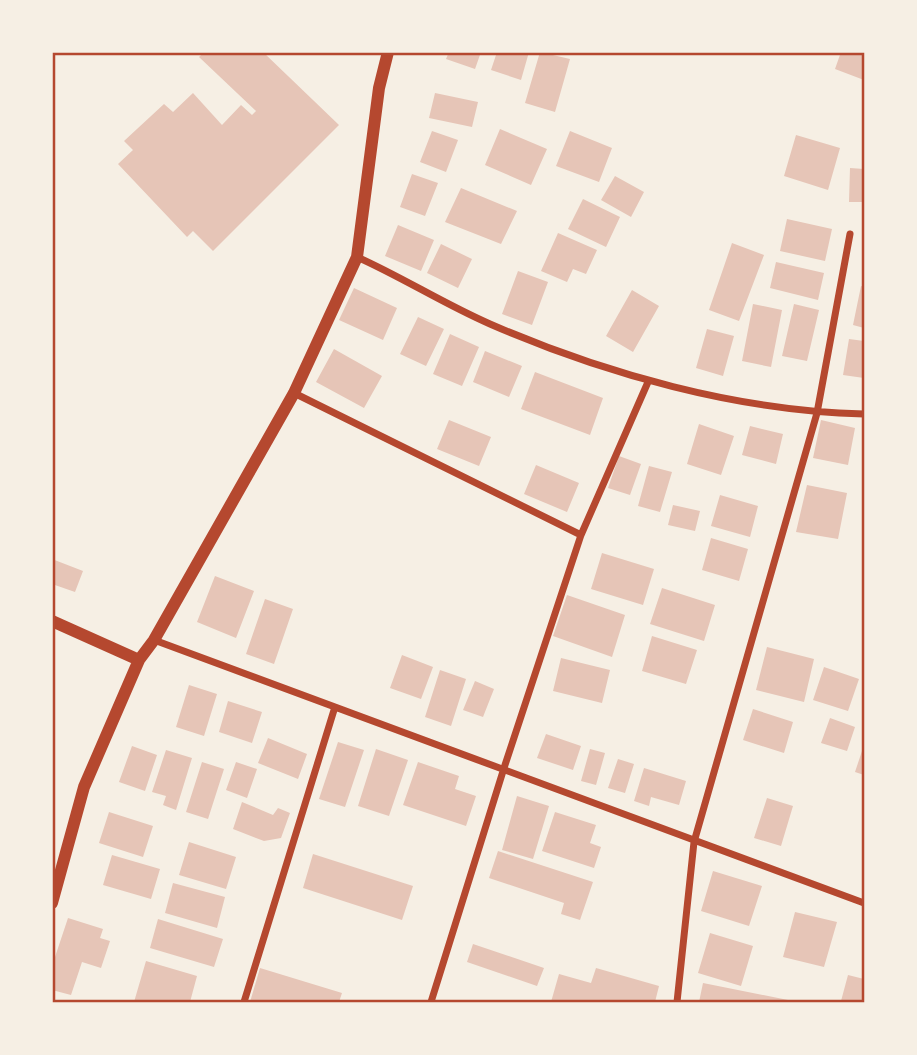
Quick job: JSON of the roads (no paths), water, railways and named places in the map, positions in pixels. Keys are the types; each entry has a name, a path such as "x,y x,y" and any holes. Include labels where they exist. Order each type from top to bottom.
{"street":[{"path":"52,903 84,787 139,660 154,640 294,393 357,257 379,88 388,52"},
{"path":"677,1003 694,842 817,413 850,234"},
{"path":"357,257 489,323 648,382 817,413 864,414"},
{"path":"431,1003 503,768 581,535 648,382"},
{"path":"294,393 581,535"},
{"path":"52,621 139,660"},
{"path":"154,640 334,710 503,768 864,904"},
{"path":"244,1003 334,710"}]}
